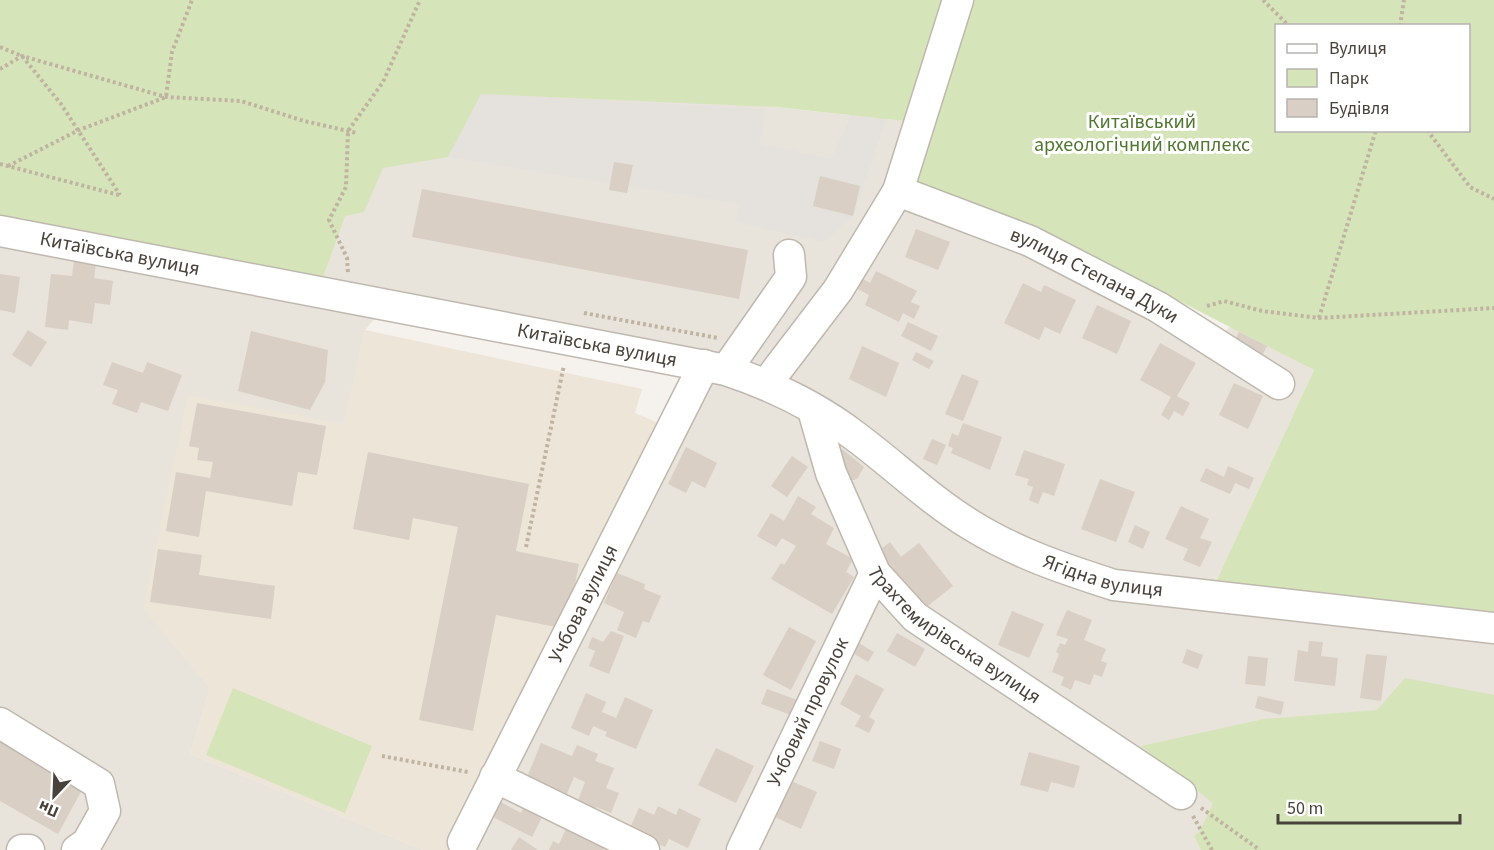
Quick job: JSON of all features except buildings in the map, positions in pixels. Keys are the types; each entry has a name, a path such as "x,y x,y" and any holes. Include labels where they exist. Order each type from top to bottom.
{"street":[{"path":"766,383 838,290 898,191 958,0"},
{"name":"вулиця Степана Дуки","path":"898,191 1030,241 1174,317 1279,384"},
{"name":"Китаївська вулиця","path":"0,231 715,368 766,383"},
{"name":"Учбова вулиця","path":"463,842 495,777 715,368 791,277 789,255"},
{"name":"Ягідна вулиця","path":"766,383 853,434 970,525 1012,548 1064,569 1114,585 1134,588 1494,627"},
{"name":"Трахтемирівська вулиця","path":"813,410 831,473 874,573 915,617 1181,794"},
{"name":"Учбовий провулок","path":"742,850 874,573"},
{"path":"0,723 99,784 105,811 87,843 77,850"},
{"path":"495,777 644,850"},
{"path":"22,850 29,850"}],"path":[{"path":"166,97 172,52 192,0"},
{"path":"349,297 347,258 329,220 346,187 348,131 383,82 420,0"},
{"path":"1263,0 1287,24"},
{"path":"1400,24 1404,0"},
{"path":"0,47 22,56 166,97 241,101 357,133"},
{"path":"0,69 22,56"},
{"path":"0,164 120,195 78,130 22,56"},
{"path":"8,166 78,130 166,97"},
{"path":"1319,318 1376,132"},
{"path":"1429,132 1470,187 1494,199"},
{"path":"1174,317 1224,301 1262,311 1319,318 1494,308"},
{"path":"526,547 564,367"},
{"path":"382,756 495,777"},
{"path":"1181,794 1212,850"},
{"path":"1181,794 1260,850"}],"shaded area":[{"path":"892,29 915,38 853,216 824,242 735,222 740,204 448,157 481,94 766,109 760,144 831,159"},
{"path":"466,74 905,121 887,195 764,373 393,298 365,330 344,424 144,609 210,688 190,754 423,850 0,850 0,237 314,213"},
{"path":"902,200 1055,269 1207,348 1231,326 1314,370 1214,586 1494,639 1494,850 464,850 710,372 766,387"},
{"path":"365,330 642,389 635,413 668,427 494,768 448,850 423,850 190,754 210,688 143,609 188,395 343,424"}],"green space":[{"name":"Китаївський археологічний комплекс","path":"0,0 1494,0 1494,614 1214,586 1314,370 1072,246 892,176 905,121 776,107 481,94 448,157 383,168 364,212 345,216 318,291 0,231"},
{"path":"1405,678 1494,695 1494,850 1201,850 1194,836 1200,831 1213,803 1141,746 1264,719 1377,710"},
{"path":"233,688 372,746 345,813 206,755"}]}
